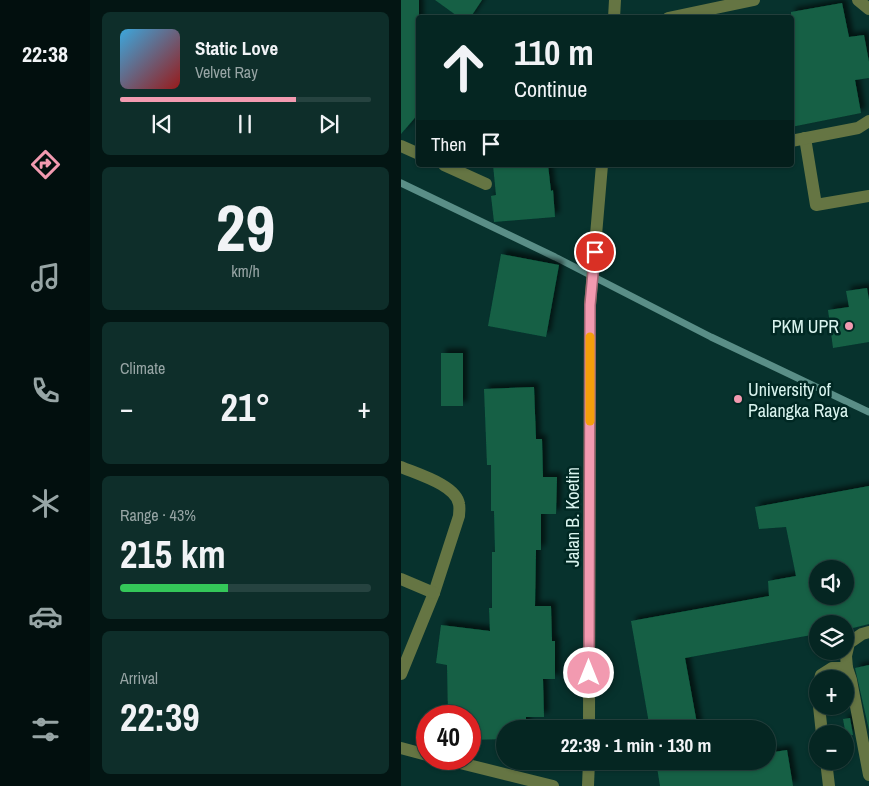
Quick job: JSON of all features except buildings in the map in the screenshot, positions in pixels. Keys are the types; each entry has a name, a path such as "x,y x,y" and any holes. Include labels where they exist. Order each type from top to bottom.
{"street":[{"path":"613,15 615,0"},
{"path":"682,15 754,0"},
{"path":"858,0 869,9"},
{"path":"794,140 858,128 869,121"},
{"path":"805,138 816,205 869,196"},
{"path":"401,146 416,153"},
{"path":"448,167 486,184"},
{"name":"Jalan B. Koetin","path":"589,720 590,305 602,167"},
{"path":"401,467 451,490 459,503 459,516 434,593 401,674"},
{"path":"401,579 434,593"},
{"path":"869,632 862,634 849,643 846,656 869,775"},
{"path":"829,670 832,668 847,668"},
{"path":"401,748 416,752"},
{"path":"481,768 553,786"},
{"path":"588,786 589,770"},
{"path":"827,770 829,786"}],"waterway":[{"path":"401,183 555,257 711,337 869,412"}],"slow traffic":[{"path":"590,337 590,421"}],"place":[{"name":"PKM UPR","path":"849,326"},
{"name":"University of Palangka Raya","path":"738,399"}],"route":[{"path":"589,673 590,305 595,252"}]}
